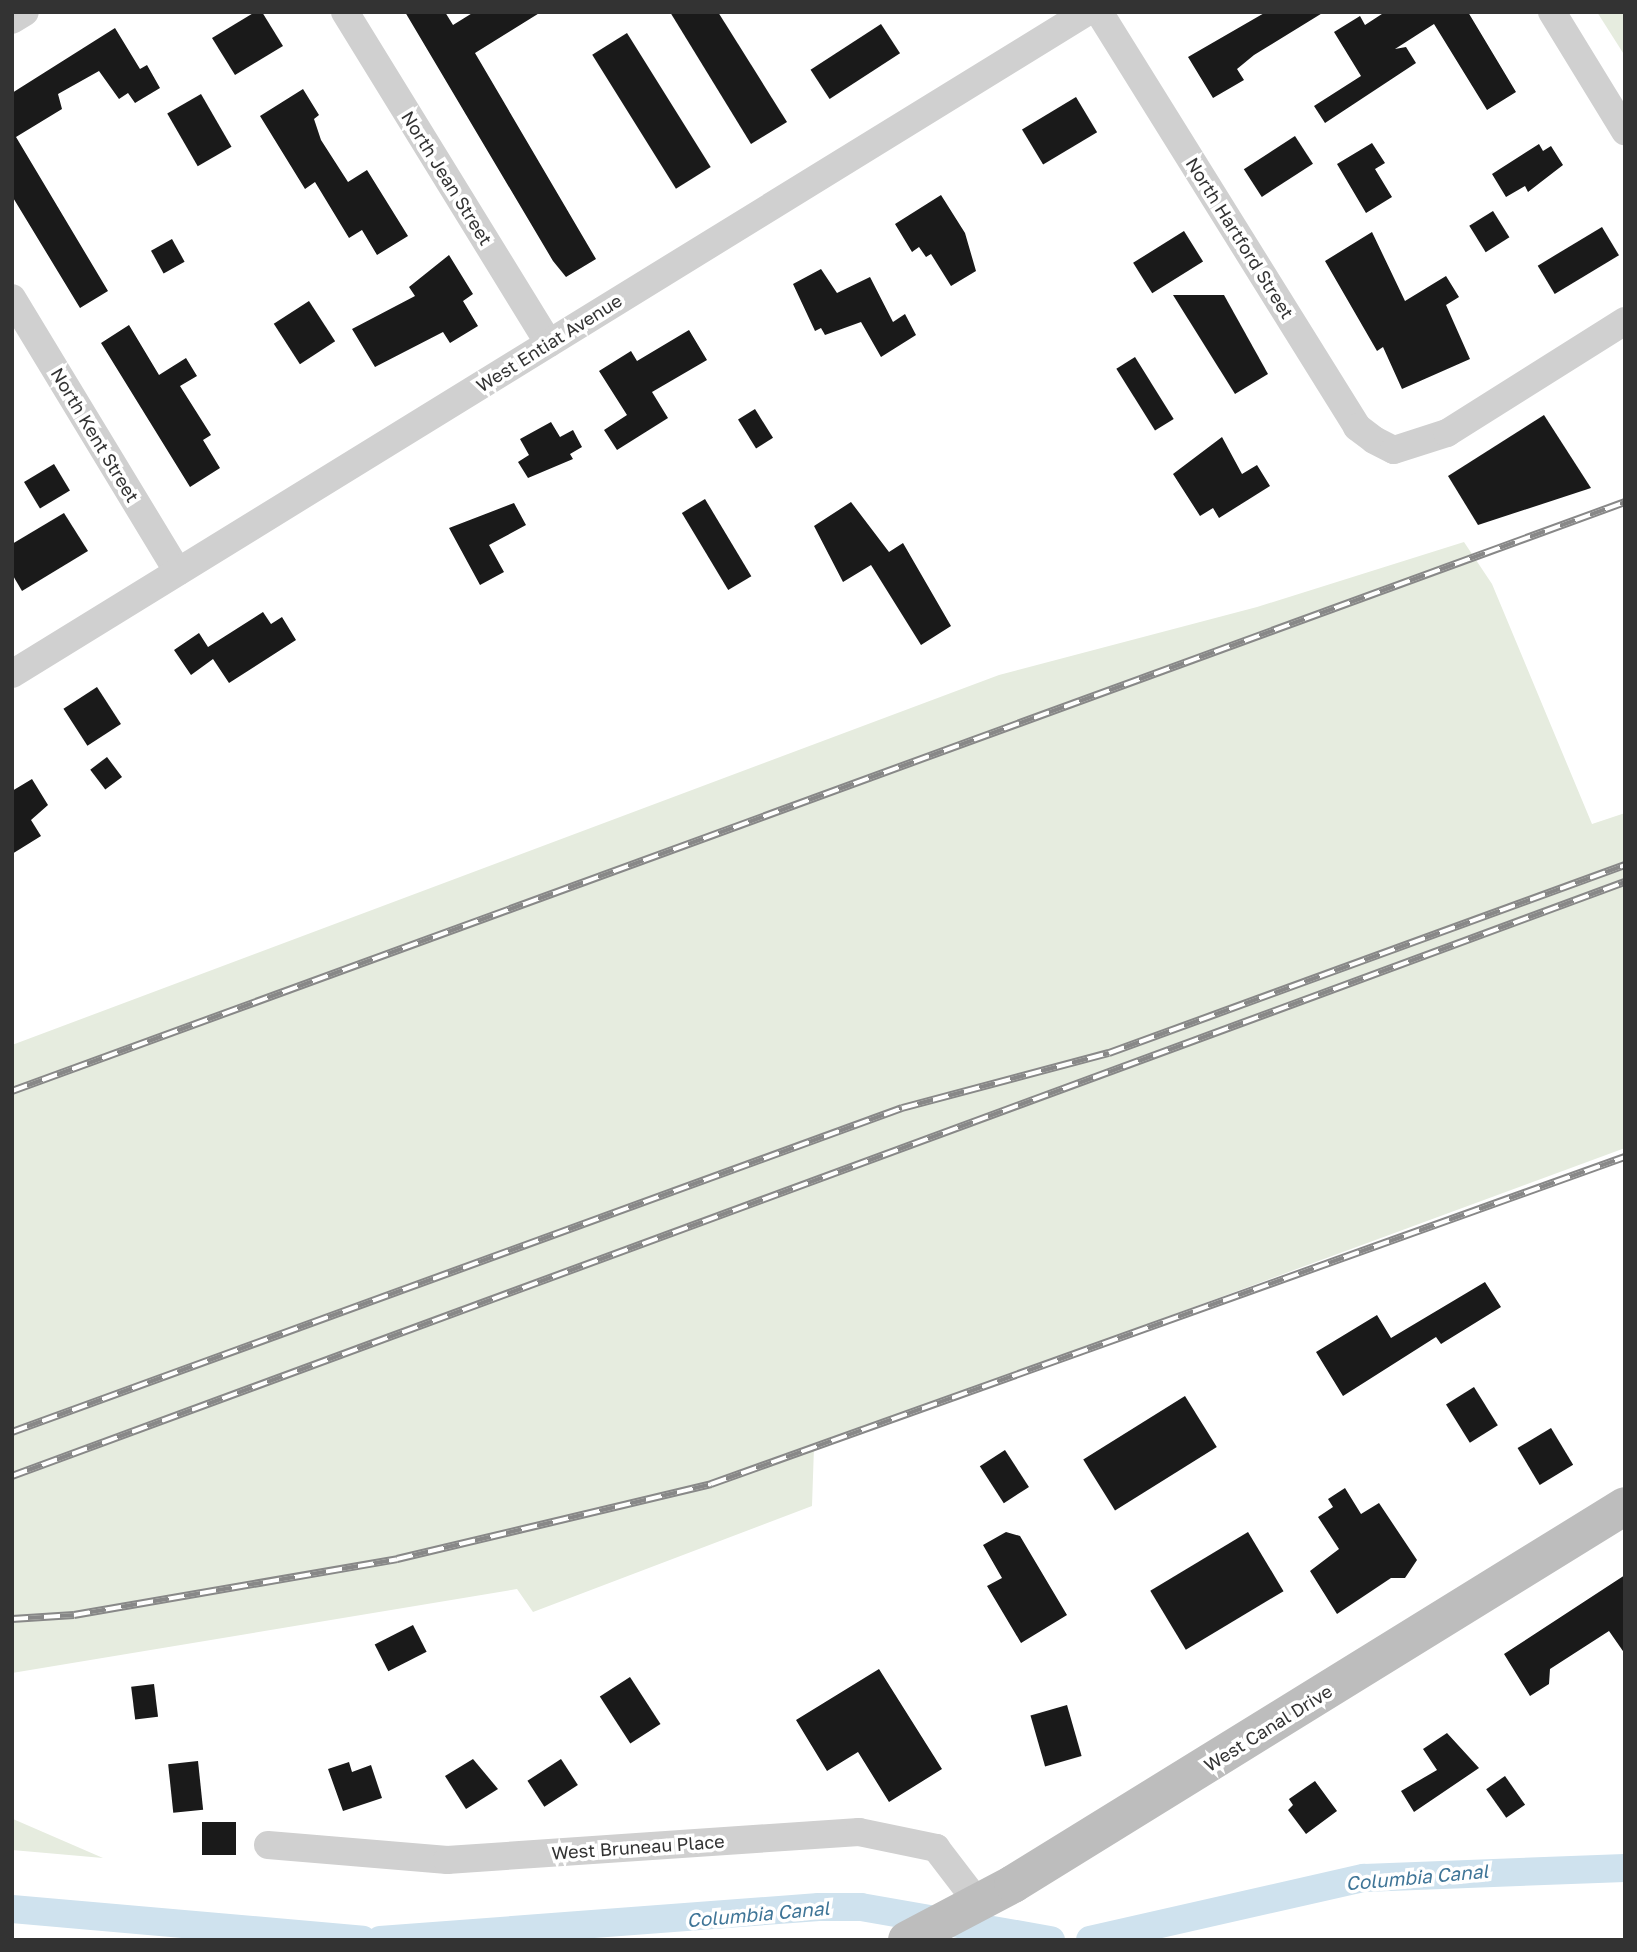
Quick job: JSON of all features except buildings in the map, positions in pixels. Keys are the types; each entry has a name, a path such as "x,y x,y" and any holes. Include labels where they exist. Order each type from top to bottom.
{"street":[{"path":"12,20 25,12"},
{"name":"North Jean Street","path":"345,12 549,343"},
{"name":"West Entiat Avenue","path":"12,674 1087,12"},
{"name":"North Hartford Street","path":"1099,12 1357,426 1394,450 1447,433 1625,321"},
{"path":"1552,12 1625,131"},
{"name":"North Kent Street","path":"12,298 178,572"},
{"name":"West Canal Drive","path":"914,1937 969,1908 1625,1506"},
{"name":"West Bruneau Place","path":"268,1845 447,1860 859,1832 936,1848 969,1908"}],"shaded area":[{"path":"1597,12 1625,12 1625,56"},
{"path":"1464,542 1492,584 1592,824 1625,813 1625,1148 814,1447 812,1506 533,1612 517,1589 12,1673 12,1045 999,675 1257,607"},
{"path":"12,1815 13,1819 103,1858 12,1850"}],"waterway":[{"name":"Columbia Canal","path":"1090,1940 1364,1878 1625,1868"},
{"name":"Columbia Canal","path":"380,1940 819,1907 861,1907 1051,1940"},
{"name":"Columbia Canal","path":"12,1909 363,1940"}],"railway":[{"path":"12,1091 1625,502"},
{"path":"12,1432 902,1108 1109,1053 1625,865"},
{"path":"12,1476 1625,882"},
{"path":"12,1619 74,1615 397,1559 711,1484 1625,1157"}]}
